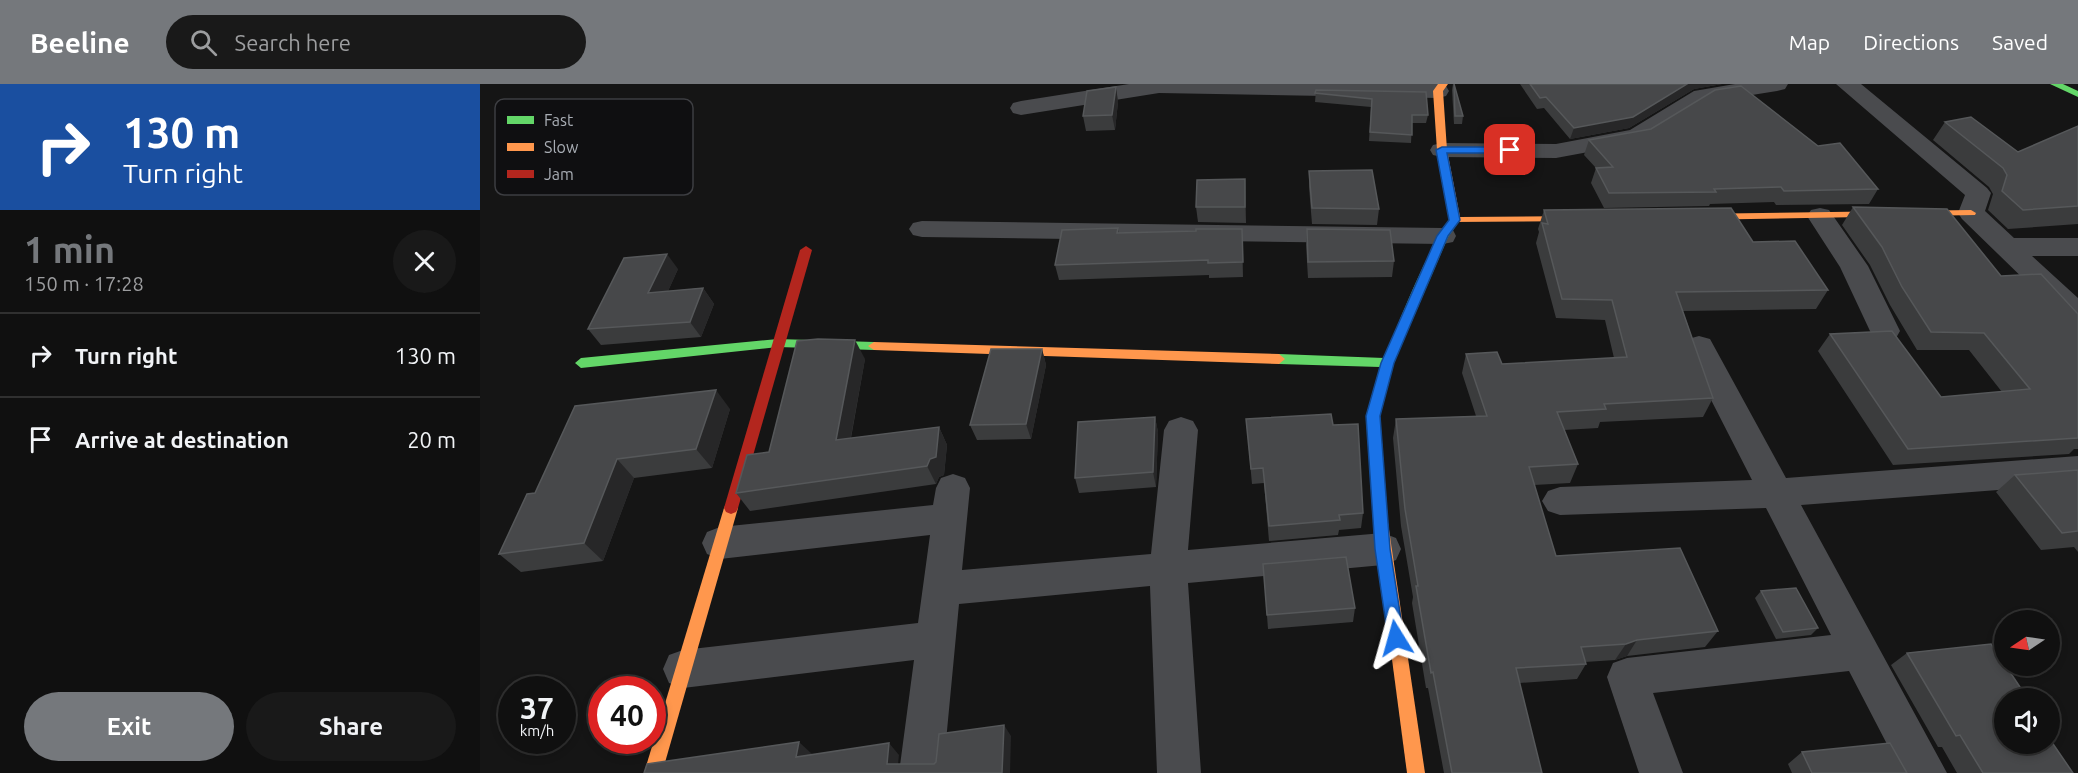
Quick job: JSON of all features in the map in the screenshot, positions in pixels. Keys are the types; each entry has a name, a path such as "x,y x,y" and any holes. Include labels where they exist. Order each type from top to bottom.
{"street":[{"path":"1442,150 1556,151 1637,136 1702,96 1777,84"},
{"path":"1847,84 1978,193 1971,213"},
{"path":"2055,84 2078,94"},
{"path":"1021,108 1159,85 1441,87 1442,150 1449,228 1388,363 1373,416 1383,549 1416,773"},
{"path":"1679,218 1971,213 2078,315"},
{"path":"1820,216 1854,266 1885,331"},
{"path":"921,229 1449,228 1596,219"},
{"path":"2006,247 2078,247"},
{"path":"653,773 806,250"},
{"path":"581,363 778,343 1388,363"},
{"path":"1700,346 1925,773"},
{"path":"1179,773 1168,568 1181,430"},
{"path":"1560,501 1777,493 2078,470"},
{"path":"720,543 952,503 921,773"},
{"path":"942,589 1383,549"},
{"path":"683,669 937,639"},
{"path":"1661,773 1627,677 1859,651"}],"building":[{"path":"1454,84 1463,116 1455,116"},
{"path":"1530,84 1687,84 1633,117 1574,128 1546,97 1540,98"},
{"path":"1741,86 1818,146 1840,143 1878,189 1784,191 1781,187 1714,189 1716,192 1609,193 1596,168 1613,167 1589,140 1651,129 1715,90"},
{"path":"1116,87 1112,115 1083,116 1087,91"},
{"path":"1316,90 1426,92 1428,115 1412,115 1412,135 1370,132 1372,99 1315,93"},
{"path":"1971,117 2018,152 2078,126 2078,206 2023,210 2002,191 2007,175 2003,168 1945,122"},
{"path":"1372,170 1379,209 1312,208 1309,171"},
{"path":"1245,179 1245,207 1196,207 1197,180"},
{"path":"1853,207 1947,209 2001,276 2041,274 2078,314 2078,438 1908,449 1830,334 1892,331 1941,397 2030,389 1984,333 1931,332 1902,287 1882,247"},
{"path":"1731,208 1753,242 1795,241 1828,290 1676,292 1713,398 1604,404 1606,409 1557,412 1578,464 1529,467 1556,556 1680,548 1718,631 1637,640 1626,644 1581,647 1586,664 1516,668 1542,773 1452,773 1416,586 1418,586 1405,509 1396,419 1487,416 1466,354 1497,352 1502,364 1627,357 1612,300 1562,299 1542,223 1548,224 1544,210"},
{"path":"1118,228 1117,233 1242,229 1243,262 1208,263 1208,260 1055,265 1062,230"},
{"path":"1307,229 1390,230 1394,261 1308,262"},
{"path":"667,254 648,293 703,288 690,322 588,329 624,258"},
{"path":"855,340 836,440 939,427 936,457 930,459 927,466 736,493 747,455 769,452 797,341"},
{"path":"991,349 1042,349 1026,424 970,425"},
{"path":"716,390 696,449 617,459 584,543 499,554 527,494 535,493 575,406"},
{"path":"1331,414 1333,425 1358,424 1363,513 1339,515 1340,520 1269,526 1263,468 1251,469 1246,419"},
{"path":"1155,417 1153,472 1075,478 1078,422"},
{"path":"2078,470 2078,531 2062,533 2015,475"},
{"path":"1346,557 1355,608 1267,615 1263,564"},
{"path":"1796,588 1818,628 1783,632 1761,591"},
{"path":"1991,644 1994,648 1994,676 2013,676 2021,688 1994,688 1994,754 2060,754 2073,773 1983,773 1960,735 1956,736 1907,653"},
{"path":"1004,725 1002,773 644,773 647,764 799,742 796,757 889,743 887,764 934,764 939,734"},
{"path":"1890,743 1907,773 1812,773 1802,752"}],"traffic: fast":[{"path":"2055,84 2078,94"},
{"path":"1381,523 1373,416 1388,363 1443,236 1455,220"},
{"path":"581,363 778,343 874,346"},
{"path":"1279,359 1388,363"}],"traffic: slow":[{"path":"1443,84 1438,91 1442,150 1455,220 1585,219"},
{"path":"1691,217 1971,213"},
{"path":"874,346 1279,359"},
{"path":"653,773 731,508"},
{"path":"1381,523 1416,773"}],"traffic: jam":[{"path":"731,508 806,250"}],"route":[{"path":"1396,638 1383,549 1373,416 1388,363 1443,236 1455,220 1442,150 1510,150"}]}
